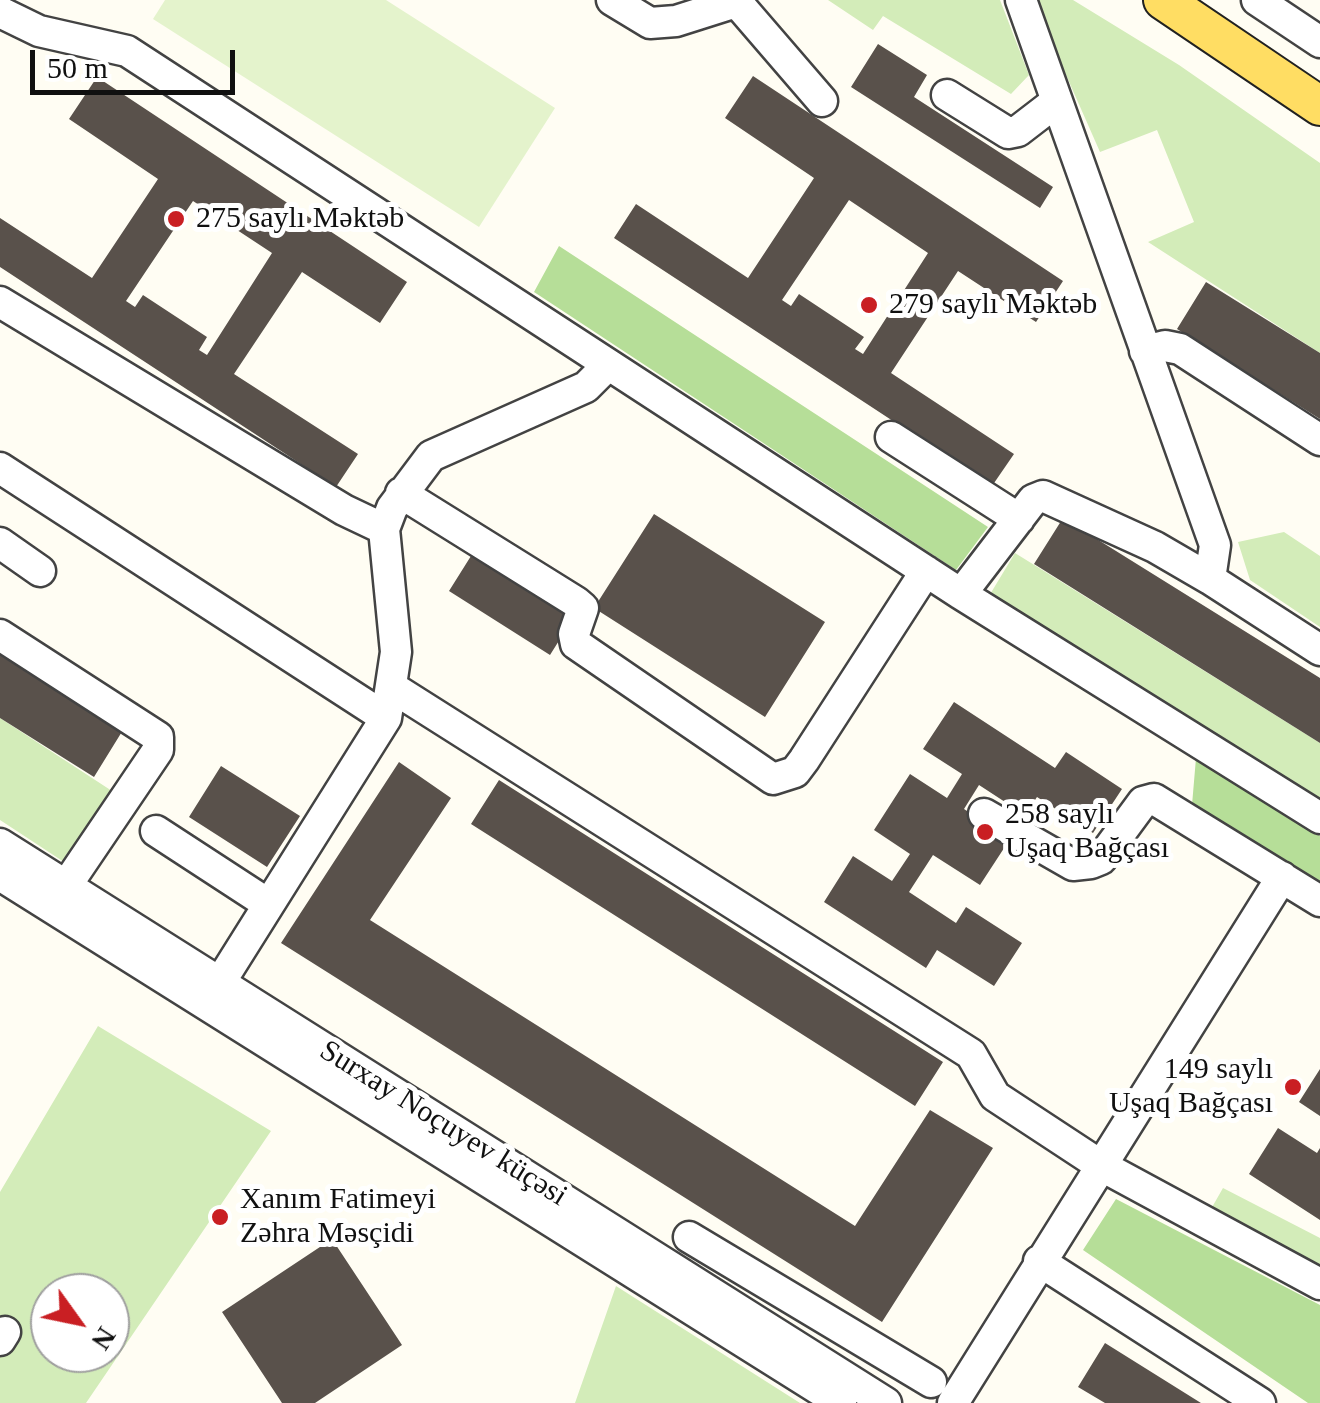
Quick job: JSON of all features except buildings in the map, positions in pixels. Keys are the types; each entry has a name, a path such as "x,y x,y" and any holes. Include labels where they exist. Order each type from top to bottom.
{"main road":[{"path":"1163,0 1320,106"}],"street":[{"path":"612,0 650,23 676,21 735,1 822,101"},
{"path":"1022,0 1215,545 1210,579"},
{"path":"1258,0 1320,42"},
{"path":"2,16 38,30 127,51 961,594 1320,818"},
{"path":"946,95 1008,133 1018,131 1057,101"},
{"path":"0,302 344,510 384,529"},
{"path":"1146,351 1165,346 1180,349 1320,440"},
{"path":"218,984 386,718 396,652 384,529 402,493 432,456 586,387 608,365"},
{"path":"891,437 1019,519"},
{"path":"0,468 386,718"},
{"path":"402,493 576,602 583,608 574,634 576,644 774,778 796,772 926,571"},
{"path":"961,594 1019,519 1042,496 1057,499 1210,579 1320,650"},
{"path":"0,543 40,570"},
{"path":"0,634 158,736 158,750 66,886"},
{"path":"393,688 971,1054 995,1096 1100,1164 1320,1284"},
{"path":"984,814 1072,865 1091,864 1101,858 1143,802 1154,799 1320,901"},
{"path":"156,832 268,904"},
{"name":"Surxay Noçuyev küçəsi","path":"0,844 886,1403"},
{"name":"Surxay Noçuyev küçəsi","path":"0,875 841,1403"},
{"path":"689,1237 942,1392 1040,1262 1282,878"},
{"path":"1040,1262 1260,1403"},
{"path":"807,1352 825,1318"}],"green space":[{"path":"165,0 386,0 555,108 479,227 153,19"},
{"path":"828,0 1000,0 1029,75 1011,94 883,16 873,30"},
{"path":"1033,0 1073,0 1179,65 1320,163 1320,353 1148,242 1194,222 1157,130 1100,152"},
{"path":"559,246 988,527 956,570 534,292"},
{"path":"1284,532 1320,556 1320,627 1250,580 1238,542"},
{"path":"1015,553 1320,743 1320,809 989,596"},
{"path":"0,718 112,791 64,862 0,820"},
{"path":"1196,758 1320,836 1320,886 1192,805"},
{"path":"98,1026 271,1131 130,1338 130,1273 30,1273 30,1373 106,1373 86,1403 0,1403 0,1192"},
{"path":"1223,1188 1320,1238 1320,1266 1211,1209"},
{"path":"1116,1199 1320,1305 1320,1403 1308,1403 1083,1250"},
{"path":"616,1286 800,1403 575,1403"}],"place":[{"name":"275 saylı Məktəb","path":"176,219"},
{"name":"279 saylı Məktəb","path":"869,305"},
{"name":"258 saylı Uşaq Bağçası","path":"985,832"},
{"name":"149 saylı Uşaq Bağçası","path":"1293,1087"},
{"name":"Xanım Fatimeyi Zəhra Məsçidi","path":"220,1217"}]}
